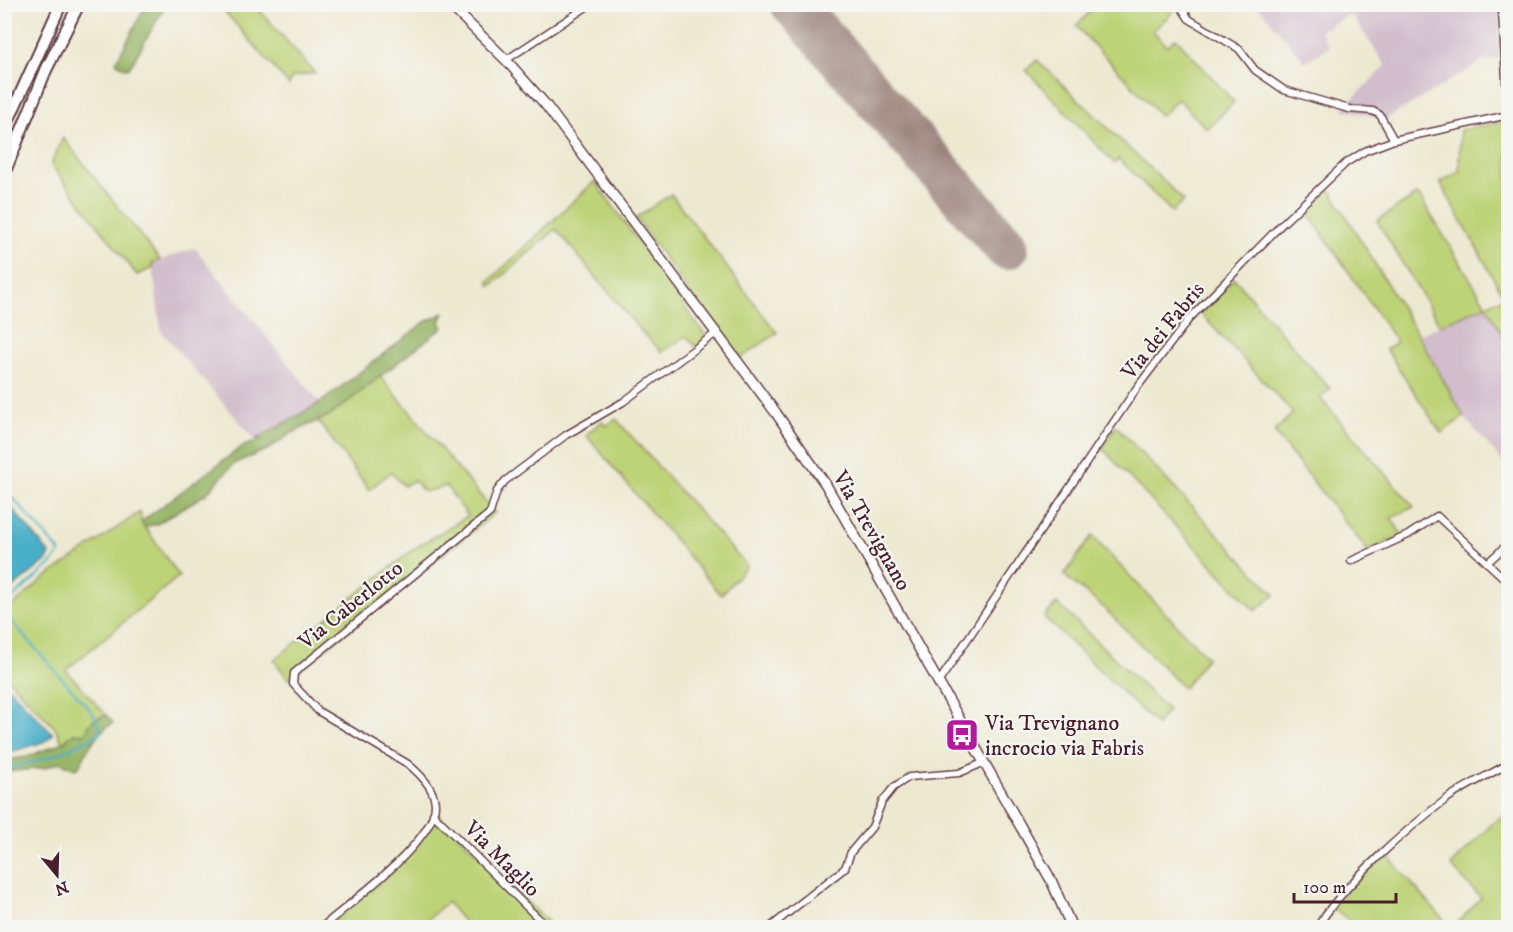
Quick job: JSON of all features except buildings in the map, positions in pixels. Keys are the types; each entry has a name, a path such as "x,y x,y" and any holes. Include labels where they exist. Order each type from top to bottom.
{"highway":[{"path":"4,130 61,4"},
{"path":"4,174 42,81 79,4"}],"main road":[{"name":"Via Trevignano","path":"449,4 506,60 544,104 776,413 826,485 1051,880 1072,927"},
{"path":"1503,4 1509,87"}],"street":[{"path":"506,60 591,4"},
{"path":"1179,4 1189,19 1239,49 1255,70 1284,90 1349,110 1373,111 1380,115 1394,140"},
{"name":"Via dei Fabris","path":"938,683 1136,389 1189,319 1346,163 1365,151 1394,140 1509,115"},
{"name":"Via Caberlotto","path":"433,814 434,801 431,791 414,770 318,711 293,684 294,673 490,513 497,491 505,481 566,435 623,402 716,333"},
{"path":"1352,561 1408,535 1437,516 1509,582"},
{"path":"1488,563 1509,544"},
{"path":"769,927 845,868 851,852 872,827 882,802 894,787 909,777 959,774 983,764"},
{"path":"1317,927 1327,909 1391,846 1449,798 1509,764"},
{"path":"321,927 395,866 433,814"},
{"name":"Via Maglio","path":"433,814 548,927"}],"shaded area":[{"path":"1257,5 1499,5 1499,59 1483,61 1386,119 1342,109 1386,66 1351,14 1320,31 1329,47 1305,62"},
{"path":"195,248 320,403 255,440 161,331 152,263"},
{"path":"1486,305 1508,345 1508,468 1464,417 1418,335"}],"green space":[{"path":"146,5 166,5 130,67 125,68 116,62"},
{"path":"219,5 255,5 315,73 292,77 289,85"},
{"path":"1087,5 1180,5 1153,31 1167,46 1176,38 1234,102 1207,129 1178,99 1161,116 1076,26 1092,10"},
{"path":"1037,60 1184,201 1172,212 1119,159 1114,163 1026,70"},
{"path":"1506,121 1508,134 1508,345 1486,305 1504,297 1440,182 1459,172 1460,130"},
{"path":"63,138 160,260 152,263 153,268 137,275 51,165"},
{"path":"595,181 710,342 696,347 686,336 662,352 640,330 556,229 491,286 488,282"},
{"path":"1328,186 1418,335 1464,417 1441,433 1386,349 1397,342 1306,210"},
{"path":"671,194 777,333 741,358 716,330 636,218"},
{"path":"1418,194 1486,305 1440,325 1377,221"},
{"path":"1234,278 1330,389 1320,398 1414,507 1391,518 1402,535 1368,551 1274,432 1293,413 1200,313"},
{"path":"444,313 440,322 443,327 332,414 292,433 267,450 235,463 206,494 157,524 144,527 141,522 243,446 263,439 255,440 320,403 425,322"},
{"path":"380,376 495,513 288,679 274,660 415,548 468,516 446,486 424,492 414,480 404,486 391,472 369,490 318,421 332,414"},
{"path":"616,419 747,566 721,595 586,435 602,421 606,426"},
{"path":"1116,426 1275,595 1255,611 1102,448"},
{"path":"140,512 142,523 179,576 66,670 107,716 96,719 84,734 73,733 62,743 57,730 5,676 5,613 43,579"},
{"path":"1092,536 1207,657 1184,688 1104,608 1064,575"},
{"path":"1057,603 1168,710 1157,725 1044,617"},
{"path":"107,716 113,723 97,736 79,767 75,769 60,762 44,768 5,772 5,760 27,757 62,743 73,733 84,734 92,721"},
{"path":"436,813 553,927 468,927 447,902 419,927 326,928 394,869"},
{"path":"1508,813 1508,927 1454,927 1481,898 1451,866 1494,822"},
{"path":"1384,852 1450,927 1360,927 1331,907"}],"water":[{"path":"5,500 50,554 47,560 5,594"},
{"path":"4,683 53,734 46,741 5,754"}],"waterway":[{"path":"4,365 9,369"},
{"path":"4,488 60,552 54,561 4,606"},
{"path":"4,613 92,712 100,726 100,733 65,750 31,763 4,768"}],"runway":[{"path":"793,4 1006,247"}],"place":[{"name":"Via Trevignano incrocio via Fabris","path":"962,735"}]}
